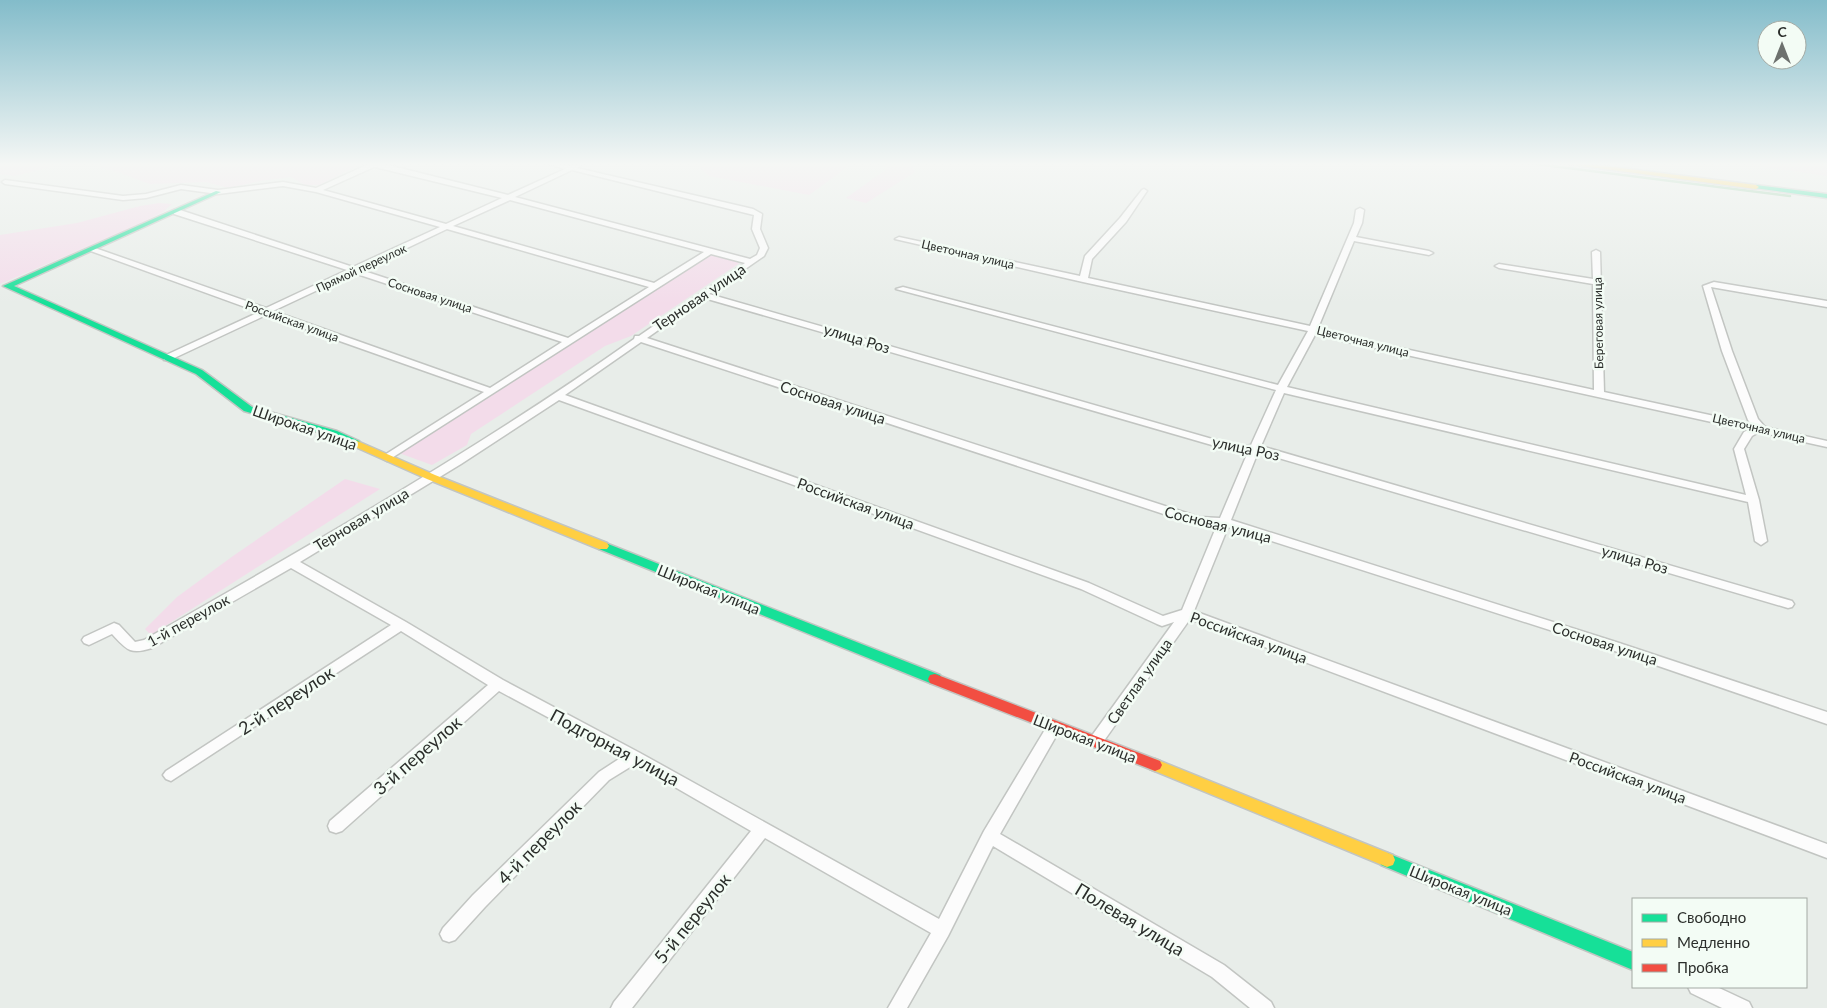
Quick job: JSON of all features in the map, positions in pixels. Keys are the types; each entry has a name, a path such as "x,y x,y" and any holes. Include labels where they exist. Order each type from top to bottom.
{"main road":[{"name":"Широкая улица","path":"181,210 7,286 199,372 248,409 333,433 431,477 1054,727 1096,741 1632,961"}],"street":[{"path":"387,210 655,286"},
{"name":"Прямой переулок","path":"167,358 481,210"},
{"name":"Терновая улица","path":"557,210 751,262"},
{"path":"746,210 758,214 756,229 764,248 760,256 751,262"},
{"path":"1083,280 1088,258 1130,210"},
{"name":"Светлая улица","path":"1096,741 1187,613 1281,389 1313,329 1358,222 1360,210"},
{"name":"Сосновая улица","path":"177,212 569,341"},
{"path":"1351,238 1429,253"},
{"name":"Цветочная улица","path":"899,239 1827,444"},
{"name":"Российская улица","path":"92,250 491,391"},
{"path":"387,458 710,251"},
{"name":"Береговая улица","path":"1596,252 1598,282 1598,394"},
{"name":"Терновая улица","path":"290,562 431,477 558,396 638,338 751,262"},
{"path":"1499,266 1598,282"},
{"path":"1761,541 1753,500 1739,449 1748,434 1760,428 1754,420 1707,286 1714,284 1827,304"},
{"path":"900,289 1281,389 1753,500"},
{"name":"улица Роз","path":"703,295 1240,450 1255,448 1788,604"},
{"name":"Сосновая улица","path":"638,338 1198,521 1226,522 1611,645 1827,718"},
{"name":"Российская улица","path":"558,396 1086,586 1162,621 1187,613 1827,851"},
{"name":"Подгорная улица","path":"290,562 401,625 498,684 635,757 942,930"},
{"name":"1-й переулок","path":"89,640 114,628 132,647 147,645 290,562"},
{"name":"2-й переулок","path":"171,775 401,625"},
{"name":"3-й переулок","path":"336,826 498,684"},
{"path":"897,1008 942,930 990,836 1054,727"},
{"name":"4-й переулок","path":"449,934 479,901 604,776 635,757"},
{"name":"5-й переулок","path":"620,1008 763,828"},
{"name":"Полевая улица","path":"990,836 1218,971 1265,1008"},
{"path":"1699,988 1743,1008"}],"shaded area":[{"path":"125,210 165,210 133,227 0,284 0,235 77,223"},
{"path":"712,254 741,262 631,336 605,346 471,434 467,445 432,465 399,453"},
{"path":"345,479 380,489 151,635 145,629 177,597"}],"traffic: fast":[{"path":"178,210 7,286 199,372 248,409 333,433 355,443"},
{"path":"603,546 935,679"},
{"path":"1387,860 1632,961"}],"traffic: slow":[{"path":"355,443 431,477 603,546"},
{"path":"1155,765 1387,860"}],"traffic: jam":[{"path":"935,679 1155,765"}]}
